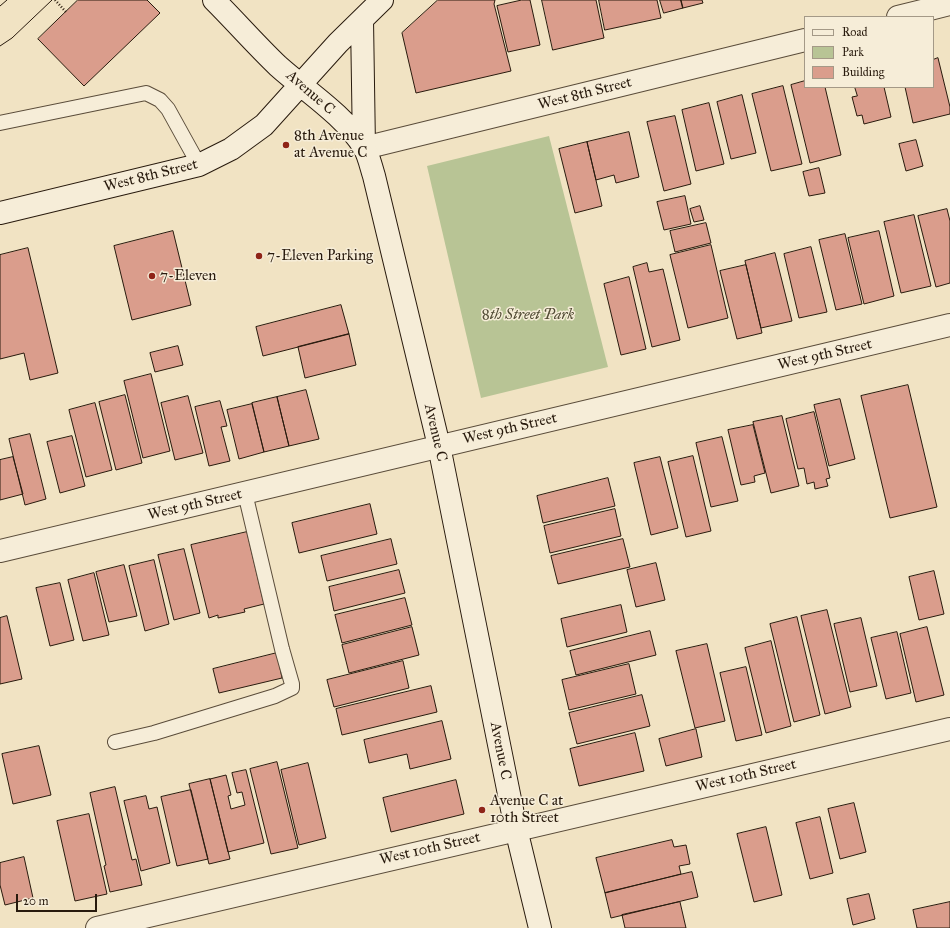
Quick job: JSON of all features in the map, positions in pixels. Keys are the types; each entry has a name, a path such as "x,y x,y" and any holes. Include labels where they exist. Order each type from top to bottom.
{"street":[{"name":"Avenue C","path":"214,0 274,62 327,107 350,129 364,148 374,176 439,446 516,829 540,928"},
{"name":"West 8th Street","path":"0,213 199,165 231,149 264,125 338,44 382,0"},
{"path":"902,16 950,4"},
{"path":"362,20 364,148"},
{"name":"West 8th Street","path":"364,148 804,40"},
{"name":"West 9th Street","path":"0,551 950,325"},
{"name":"West 10th Street","path":"97,928 516,829 950,729"}],"lane":[{"path":"0,123 146,93 160,100 168,109 199,165"},
{"path":"115,742 154,733 230,710 275,696 292,688 245,493"}],"path":[{"path":"55,0 66,12"}],"green space":[{"name":"8th Street Park","path":"549,136 608,367 481,398 427,166"}],"building":[{"path":"78,0 147,0 160,13 84,86 38,39"},
{"path":"438,0 495,0 494,4 511,71 416,93 402,33"},
{"path":"522,0 530,0 540,45 508,52 497,6"},
{"path":"542,0 596,0 604,38 553,50"},
{"path":"599,0 657,0 661,18 605,30"},
{"path":"660,0 681,0 683,8 664,13"},
{"path":"681,0 702,0 703,3 683,8"},
{"path":"938,58 950,107 950,114 913,123 905,88 934,88 934,60"},
{"path":"804,81 804,88 825,88 841,155 810,163 791,85"},
{"path":"783,86 802,164 771,171 752,94"},
{"path":"855,88 884,88 891,117 864,124 862,115 857,116 852,97 857,96"},
{"path":"742,95 756,153 731,159 717,102"},
{"path":"709,103 724,164 696,171 682,110"},
{"path":"675,116 691,184 664,191 647,122"},
{"path":"629,132 639,177 616,183 614,175 596,180 587,142"},
{"path":"916,140 923,166 906,171 899,144"},
{"path":"587,142 602,206 575,213 559,149"},
{"path":"819,168 825,193 809,196 803,172"},
{"path":"685,196 691,224 664,230 657,202"},
{"path":"700,206 704,220 694,222 690,209"},
{"path":"947,209 950,221 950,283 936,287 918,216"},
{"path":"914,215 931,286 901,293 884,222"},
{"path":"706,223 711,243 675,252 670,231"},
{"name":"7-Eleven","path":"173,231 191,305 132,320 114,246"},
{"path":"879,231 894,296 864,304 848,238"},
{"path":"845,234 862,304 836,310 819,240"},
{"path":"711,245 728,318 688,328 670,255"},
{"path":"811,247 827,312 799,318 784,254"},
{"path":"28,248 58,373 30,380 24,353 0,359 0,255"},
{"path":"775,253 792,321 761,328 745,261"},
{"path":"647,263 649,272 663,269 680,340 652,347 633,267"},
{"path":"746,265 762,333 737,339 720,271"},
{"path":"629,277 646,349 621,355 604,284"},
{"path":"341,305 349,334 263,356 256,327"},
{"path":"349,334 356,365 305,378 298,347"},
{"path":"178,346 183,365 155,372 150,353"},
{"path":"151,374 170,451 143,458 124,381"},
{"path":"908,385 937,507 890,518 861,396"},
{"path":"306,390 319,439 289,446 277,397"},
{"path":"125,395 142,463 116,470 99,402"},
{"path":"188,396 203,453 175,460 161,403"},
{"path":"277,397 289,446 264,452 252,403"},
{"path":"840,399 855,459 829,466 814,405"},
{"path":"220,401 227,426 221,427 230,461 209,466 195,407"},
{"path":"95,403 112,470 86,477 69,410"},
{"path":"252,404 264,452 239,459 227,410"},
{"path":"814,412 830,478 826,479 828,486 815,489 814,482 807,484 804,468 798,469 786,419"},
{"path":"782,416 799,486 771,493 753,422"},
{"path":"753,425 765,473 754,476 755,482 741,485 728,430"},
{"path":"30,434 46,499 25,505 9,439"},
{"path":"72,436 85,486 60,493 47,442"},
{"path":"722,437 738,501 711,507 696,443"},
{"path":"693,456 711,531 686,537 668,462"},
{"path":"13,457 23,494 0,500 0,460"},
{"path":"660,457 678,528 651,535 634,463"},
{"path":"608,478 615,506 543,523 537,496"},
{"path":"370,504 377,534 299,553 292,523"},
{"path":"615,509 621,536 550,553 544,526"},
{"path":"247,532 264,604 244,609 245,612 218,618 218,615 209,618 191,545"},
{"path":"391,539 397,564 327,581 321,556"},
{"path":"623,539 630,567 558,584 551,556"},
{"path":"184,549 200,613 174,620 158,555"},
{"path":"154,560 169,624 145,631 129,566"},
{"path":"656,563 665,600 636,607 627,570"},
{"path":"124,565 137,616 109,622 96,572"},
{"path":"399,570 405,593 334,611 329,587"},
{"path":"934,571 944,614 919,620 909,577"},
{"path":"94,573 109,635 83,641 68,580"},
{"path":"60,583 74,640 50,646 36,588"},
{"path":"405,598 412,625 342,643 335,615"},
{"path":"621,605 627,632 567,647 561,619"},
{"path":"827,610 851,707 825,714 801,616"},
{"path":"7,616 22,679 0,684 0,618"},
{"path":"797,617 820,715 794,722 770,624"},
{"path":"861,618 877,686 850,692 834,624"},
{"path":"412,627 419,655 349,673 342,645"},
{"path":"927,627 944,695 916,702 900,634"},
{"path":"650,631 656,655 576,675 570,651"},
{"path":"897,632 911,693 886,699 871,638"},
{"path":"771,641 791,726 766,733 745,648"},
{"path":"707,644 725,721 695,728 676,651"},
{"path":"277,653 282,678 219,693 213,669"},
{"path":"403,661 409,688 334,707 327,680"},
{"path":"629,664 636,694 569,710 562,680"},
{"path":"746,667 762,735 736,741 720,673"},
{"path":"431,686 437,712 342,735 336,709"},
{"path":"642,695 650,726 577,744 569,713"},
{"path":"442,721 451,759 410,769 407,754 369,763 364,740"},
{"path":"696,729 702,757 666,766 659,739"},
{"path":"635,733 644,771 579,786 570,749"},
{"path":"39,746 51,795 13,804 2,754"},
{"path":"277,762 298,848 271,854 250,769"},
{"path":"308,763 326,838 299,845 281,770"},
{"path":"246,770 264,843 228,852 210,779 226,775 231,795 228,796 231,809 245,805 242,792 237,793 232,773"},
{"path":"210,779 230,859 209,864 189,784"},
{"path":"456,780 464,814 391,832 383,798"},
{"path":"115,787 132,860 136,859 142,885 110,892 104,866 106,865 90,793"},
{"path":"191,790 208,859 177,866 161,797"},
{"path":"146,796 149,809 157,807 170,863 141,871 124,801"},
{"path":"854,803 866,852 840,859 828,809"},
{"path":"89,814 107,894 75,901 57,821"},
{"path":"820,817 833,873 810,879 796,823"},
{"path":"766,827 782,895 754,902 737,834"},
{"path":"672,840 674,847 686,845 690,864 679,866 681,874 605,893 596,858"},
{"path":"24,857 33,898 5,905 0,885 0,863"},
{"path":"692,872 698,897 611,918 605,893"},
{"path":"869,894 875,919 853,925 847,899"},
{"path":"680,902 686,928 625,928 622,915"},
{"path":"950,902 950,928 917,928 913,910"}],"tram line":[{"path":"0,6 7,0"},
{"path":"0,46 12,38 52,0"}],"place":[{"name":"8th Avenue at Avenue C","path":"286,145"},
{"name":"7-Eleven Parking","path":"259,256"},
{"name":"7-Eleven","path":"152,276"},
{"name":"Avenue C at 10th Street","path":"482,810"}]}
